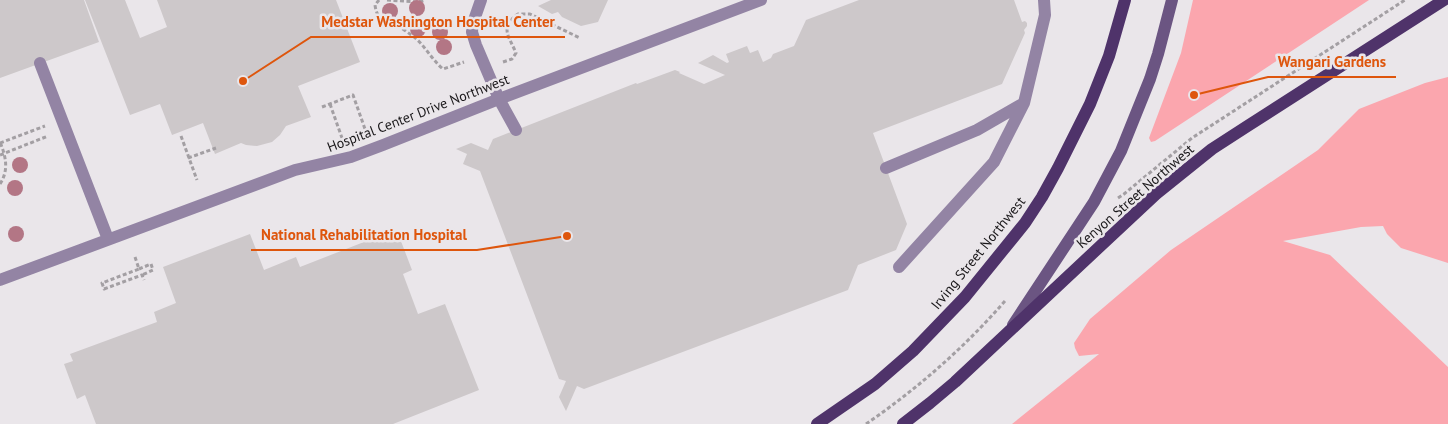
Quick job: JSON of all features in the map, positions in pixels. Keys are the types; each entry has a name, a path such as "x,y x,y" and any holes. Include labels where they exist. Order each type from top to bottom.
{"main road":[{"name":"Irving Street Northwest","path":"817,424 875,384 913,351 965,297 1025,223 1058,168 1090,104 1109,56 1125,0"},
{"path":"903,424 936,398 1009,331 1089,209 1121,151 1140,104 1158,54 1172,0"},
{"name":"Kenyon Street Northwest","path":"1009,331 1149,201 1212,149 1444,0"}],"lane":[{"path":"481,0 472,23 472,32 499,99 516,130"},
{"name":"Hospital Center Drive Northwest","path":"0,280 295,170 342,159 383,145 761,0"},
{"path":"899,267 994,162 1024,103 1045,15 1044,0"},
{"path":"40,63 108,240"},
{"path":"886,168 977,130 1024,103"}],"path":[{"path":"379,0 375,5 376,12 381,19 414,36 443,69 464,62"},
{"path":"387,0 418,2 426,0"},
{"path":"500,63 512,59 516,53 508,37 507,28 509,23 518,14 530,14 580,38"},
{"path":"322,107 353,95 365,129"},
{"path":"330,104 342,138"},
{"path":"0,184 4,178 6,164 5,153 0,143 50,124"},
{"path":"0,155 54,134"},
{"path":"181,136 196,180"},
{"path":"188,158 216,148"},
{"path":"135,257 139,269"},
{"path":"151,264 153,270 104,289 102,283 139,269 151,264"},
{"path":"142,275 144,280"},
{"path":"866,424 907,395 940,367 971,338 1006,299"}],"shaded area":[{"path":"1193,0 1369,0 1151,142 1149,138 1181,53"},
{"path":"1448,77 1448,263 1401,248 1387,234 1383,226 1361,227 1283,241 1330,255 1448,367 1448,424 1012,424 1099,354 1079,356 1075,348 1074,343 1090,319 1171,250 1318,150 1359,109 1425,83"}],"building":[{"path":"0,0 84,0 99,42 0,78"},
{"path":"85,0 125,0 140,38 167,27 157,0 336,0 360,62 298,86 311,117 286,126 272,142 257,146 241,143 215,154 203,123 172,135 160,104 130,115"},
{"path":"551,0 608,0 598,22 581,26 562,17 558,12 552,14 538,6"},
{"path":"859,0 1014,0 1022,22 1025,21 1027,23 1024,30 1025,33 1002,84 873,133 907,224 896,250 858,265 848,290 584,389 577,386 566,411 559,397 566,381 559,379 480,171 463,164 467,154 456,149 471,143 488,150 493,139 636,83 675,70 704,84 725,75 698,63 713,55 727,63 729,62 726,54 747,46 750,53 758,50 763,62 771,58 773,54 794,46 806,20"},
{"path":"387,233 389,238 399,236 412,270 403,274 418,314 445,304 479,390 393,424 96,424 85,395 77,399 64,364 73,361 70,354 157,322 154,312 176,303 163,267 250,234 264,270 296,257 300,267"}],"place":[{"name":"Medstar Washington Hospital Center","path":"243,81"},
{"name":"Wangari Gardens","path":"1194,95"},
{"name":"National Rehabilitation Hospital","path":"567,236"}]}
